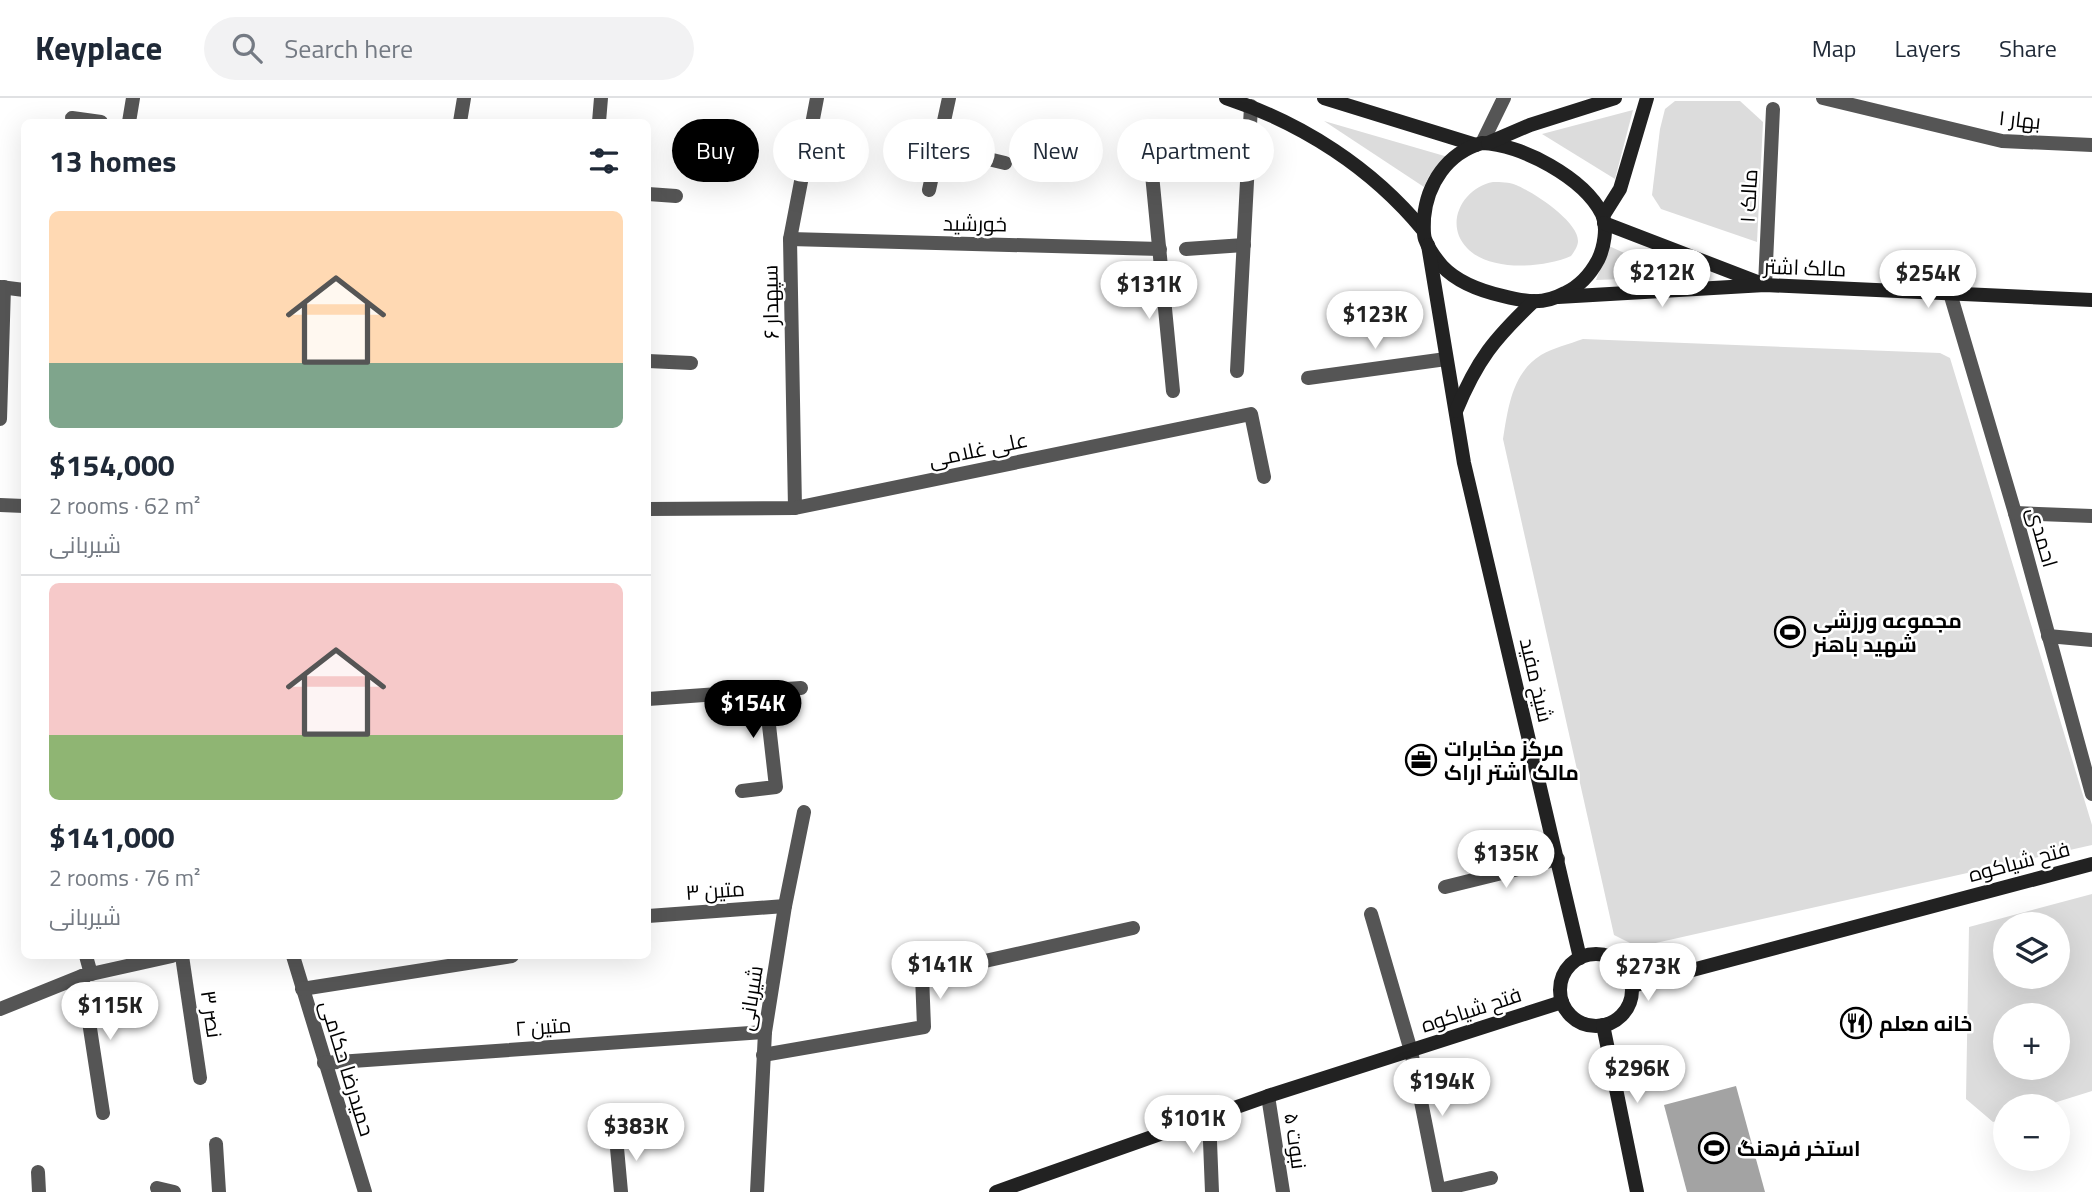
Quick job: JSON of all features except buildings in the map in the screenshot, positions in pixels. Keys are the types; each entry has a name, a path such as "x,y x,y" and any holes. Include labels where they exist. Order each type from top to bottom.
{"street":[{"path":"130,119 133,98"},
{"path":"460,119 464,98"},
{"path":"599,119 601,98"},
{"name":"سپهدار ۶","path":"795,509 790,239 817,98"},
{"path":"944,119 949,98"},
{"path":"1226,98 1251,106 1321,140 1379,183 1405,207 1423,229 1428,245 1443,267 1464,283 1489,293 1545,302 1577,288 1593,269 1601,253 1604,219 1620,189 1647,98"},
{"path":"1324,98 1482,144 1524,152 1561,173 1591,198 1604,219 1765,285"},
{"path":"1482,144 1504,98"},
{"path":"1423,229 1425,207 1431,187 1444,167 1458,154 1530,125 1615,98"},
{"name":"بهار ۱","path":"1823,98 2002,141 2092,145"},
{"path":"1237,371 1251,106"},
{"name":"مالک ۱","path":"1765,285 1773,109"},
{"path":"72,118 79,119"},
{"path":"995,161 1005,163"},
{"path":"929,190 931,182"},
{"path":"1153,182 1173,391"},
{"path":"651,194 676,196"},
{"name":"خورشید","path":"790,239 1160,249"},
{"path":"1186,249 1244,244"},
{"name":"شیخ مفید","path":"1428,245 1464,463 1580,958"},
{"name":"مالک اشتر","path":"1558,297 1765,285 2092,300"},
{"path":"0,419 2,287 21,290"},
{"name":"احمدی","path":"1950,293 2092,794"},
{"path":"1456,411 1469,379 1486,351 1534,301"},
{"path":"1308,378 1446,359"},
{"path":"651,361 691,363"},
{"name":"علی غلامی","path":"651,509 795,509 1251,414 1264,477"},
{"path":"0,505 21,506"},
{"path":"2014,513 2092,516"},
{"path":"2049,636 2092,640"},
{"path":"651,699 801,688"},
{"path":"742,791 776,787 765,690"},
{"name":"شیربانی","path":"757,1192 765,1032 785,906 804,812"},
{"path":"1445,887 1558,859"},
{"name":"فتح شیاکوه","path":"1632,986 2092,864"},
{"name":"متین ۳","path":"651,916 785,906"},
{"path":"1371,914 1411,1051 1439,1191 1491,1178"},
{"path":"763,1055 924,1027 922,975 1133,928"},
{"path":"1591,954 1613,958 1629,975 1632,986 1630,1003 1625,1011 1619,1018 1603,1026 1593,1026 1574,1019 1562,1002 1560,992 1564,972 1580,958 1591,954"},
{"path":"86,959 103,1114"},
{"name":"نصر ۳","path":"182,959 200,1078"},
{"name":"حمیدرضا حکامی","path":"294,959 365,1192"},
{"path":"302,989 493,959"},
{"path":"0,1009 86,975 134,960"},
{"name":"فتح شیاکوه","path":"996,1192 1025,1187 1209,1116 1562,1002"},
{"path":"1603,1026 1637,1192"},
{"name":"متین ۲","path":"324,1063 765,1032"},
{"name":"نبوت ۵","path":"1268,1096 1283,1192"},
{"path":"1209,1116 1212,1192"},
{"path":"616,1137 621,1192"},
{"path":"216,1144 219,1192"},
{"path":"38,1172 39,1192"},
{"path":"157,1188 174,1192"}],"shaded area":[{"path":"1675,101 1740,101 1763,122 1757,242 1661,209 1652,195 1660,129 1665,109"},
{"path":"1633,110 1615,179 1542,134"},
{"path":"1324,121 1448,157 1429,176 1424,187"},
{"path":"1493,182 1511,183 1524,189 1563,216 1576,233 1578,241 1571,256 1546,263 1517,266 1489,261 1467,248 1457,228 1460,208 1473,191"},
{"path":"1609,246 1677,277 1596,280"},
{"name":"مجموعه ورزشی شهید باهنر","path":"1583,339 1940,353 1950,358 2092,825 2092,845 1638,947 1614,935 1503,439 1513,392 1524,371 1541,355"},
{"path":"2092,894 2092,1091 2070,1098 2070,1094 1993,1094 1993,1122 1966,1099 1969,927 1993,921 1993,989 2070,989 2070,912 2025,912"},
{"name":"استخر فرهنگ","path":"1736,1086 1765,1192 1687,1192 1664,1105"}],"place":[{"name":"مجموعه ورزشی شهید باهنر","path":"1790,632"},
{"name":"مرکز مخابرات مالک اشتر اراک","path":"1421,760"},
{"name":"خانه معلم","path":"1856,1023"},
{"name":"استخر فرهنگ","path":"1714,1148"}]}
